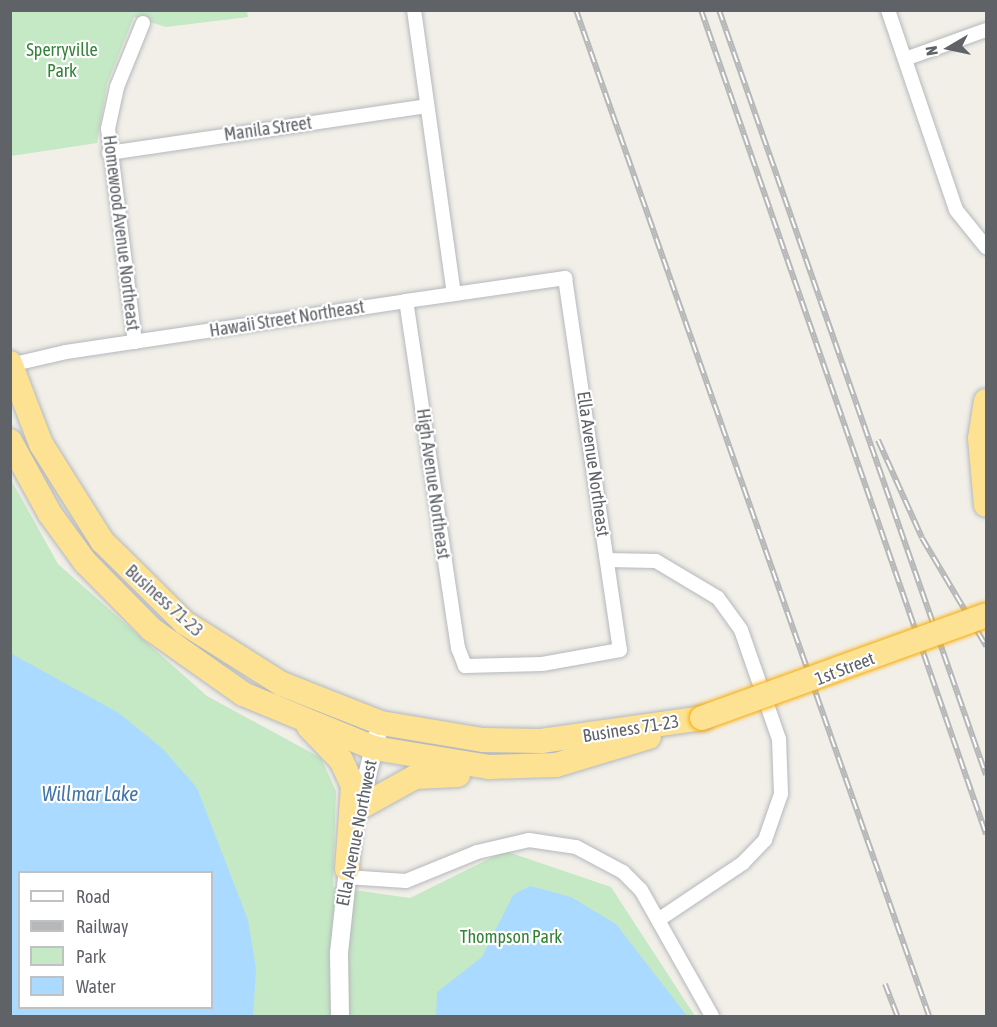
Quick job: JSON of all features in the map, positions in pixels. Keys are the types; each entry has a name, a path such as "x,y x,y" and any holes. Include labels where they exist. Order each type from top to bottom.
{"highway":[{"name":"Business 71-23","path":"11,364 23,405 69,495 141,585 236,658 282,684 381,723 483,740 541,741 702,718"},
{"path":"987,401 980,438 987,505"},
{"name":"Business 71-23","path":"10,441 50,514 120,600 195,662 243,694 303,721 374,748 489,767 556,765 702,718"},
{"name":"1st Street","path":"702,718 987,615"},
{"path":"303,721 349,774 355,800 346,873"},
{"path":"359,808 415,777 556,765"}],"street":[{"path":"414,10 454,294"},
{"path":"888,10 956,210 987,247"},
{"name":"Homewood Avenue Northeast","path":"135,342 109,153 111,106 143,23"},
{"path":"905,59 987,30"},
{"name":"Manila Street","path":"109,153 427,106"},
{"name":"Hawaii Street Northeast","path":"11,364 135,342 565,278"},
{"name":"Ella Avenue Northeast","path":"565,278 620,650"},
{"name":"High Avenue Northeast","path":"406,301 458,648 465,666 478,670 542,664 620,650"},
{"path":"607,560 656,561 718,598 741,630 779,739 781,794 765,840 743,863 661,918"},
{"name":"Ella Avenue Northwest","path":"340,1017 346,873 359,808 381,723"},
{"path":"346,873 406,880 505,843 554,842 576,847 623,872 661,918 712,1017"}],"green space":[{"name":"Sperryville Park","path":"11,11 247,11 248,17 166,27 134,17 107,84 97,143 11,156"},
{"name":"Thompson Park","path":"10,478 58,564 207,696 321,758 336,791 333,887 410,898 505,851 611,887 695,1016 228,1016 213,871 11,667"}],"water":[{"name":"Willmar Lake","path":"10,653 119,713 163,749 197,788 248,920 256,969 253,1016 11,1016"},
{"path":"530,886 571,897 616,924 687,1016 436,1016 437,992 482,957 513,895"}],"railway":[{"path":"576,10 929,1016"},
{"path":"701,10 986,834"},
{"path":"719,10 986,775"},
{"path":"878,440 922,538 986,646"},
{"path":"885,984 897,1016"}]}
